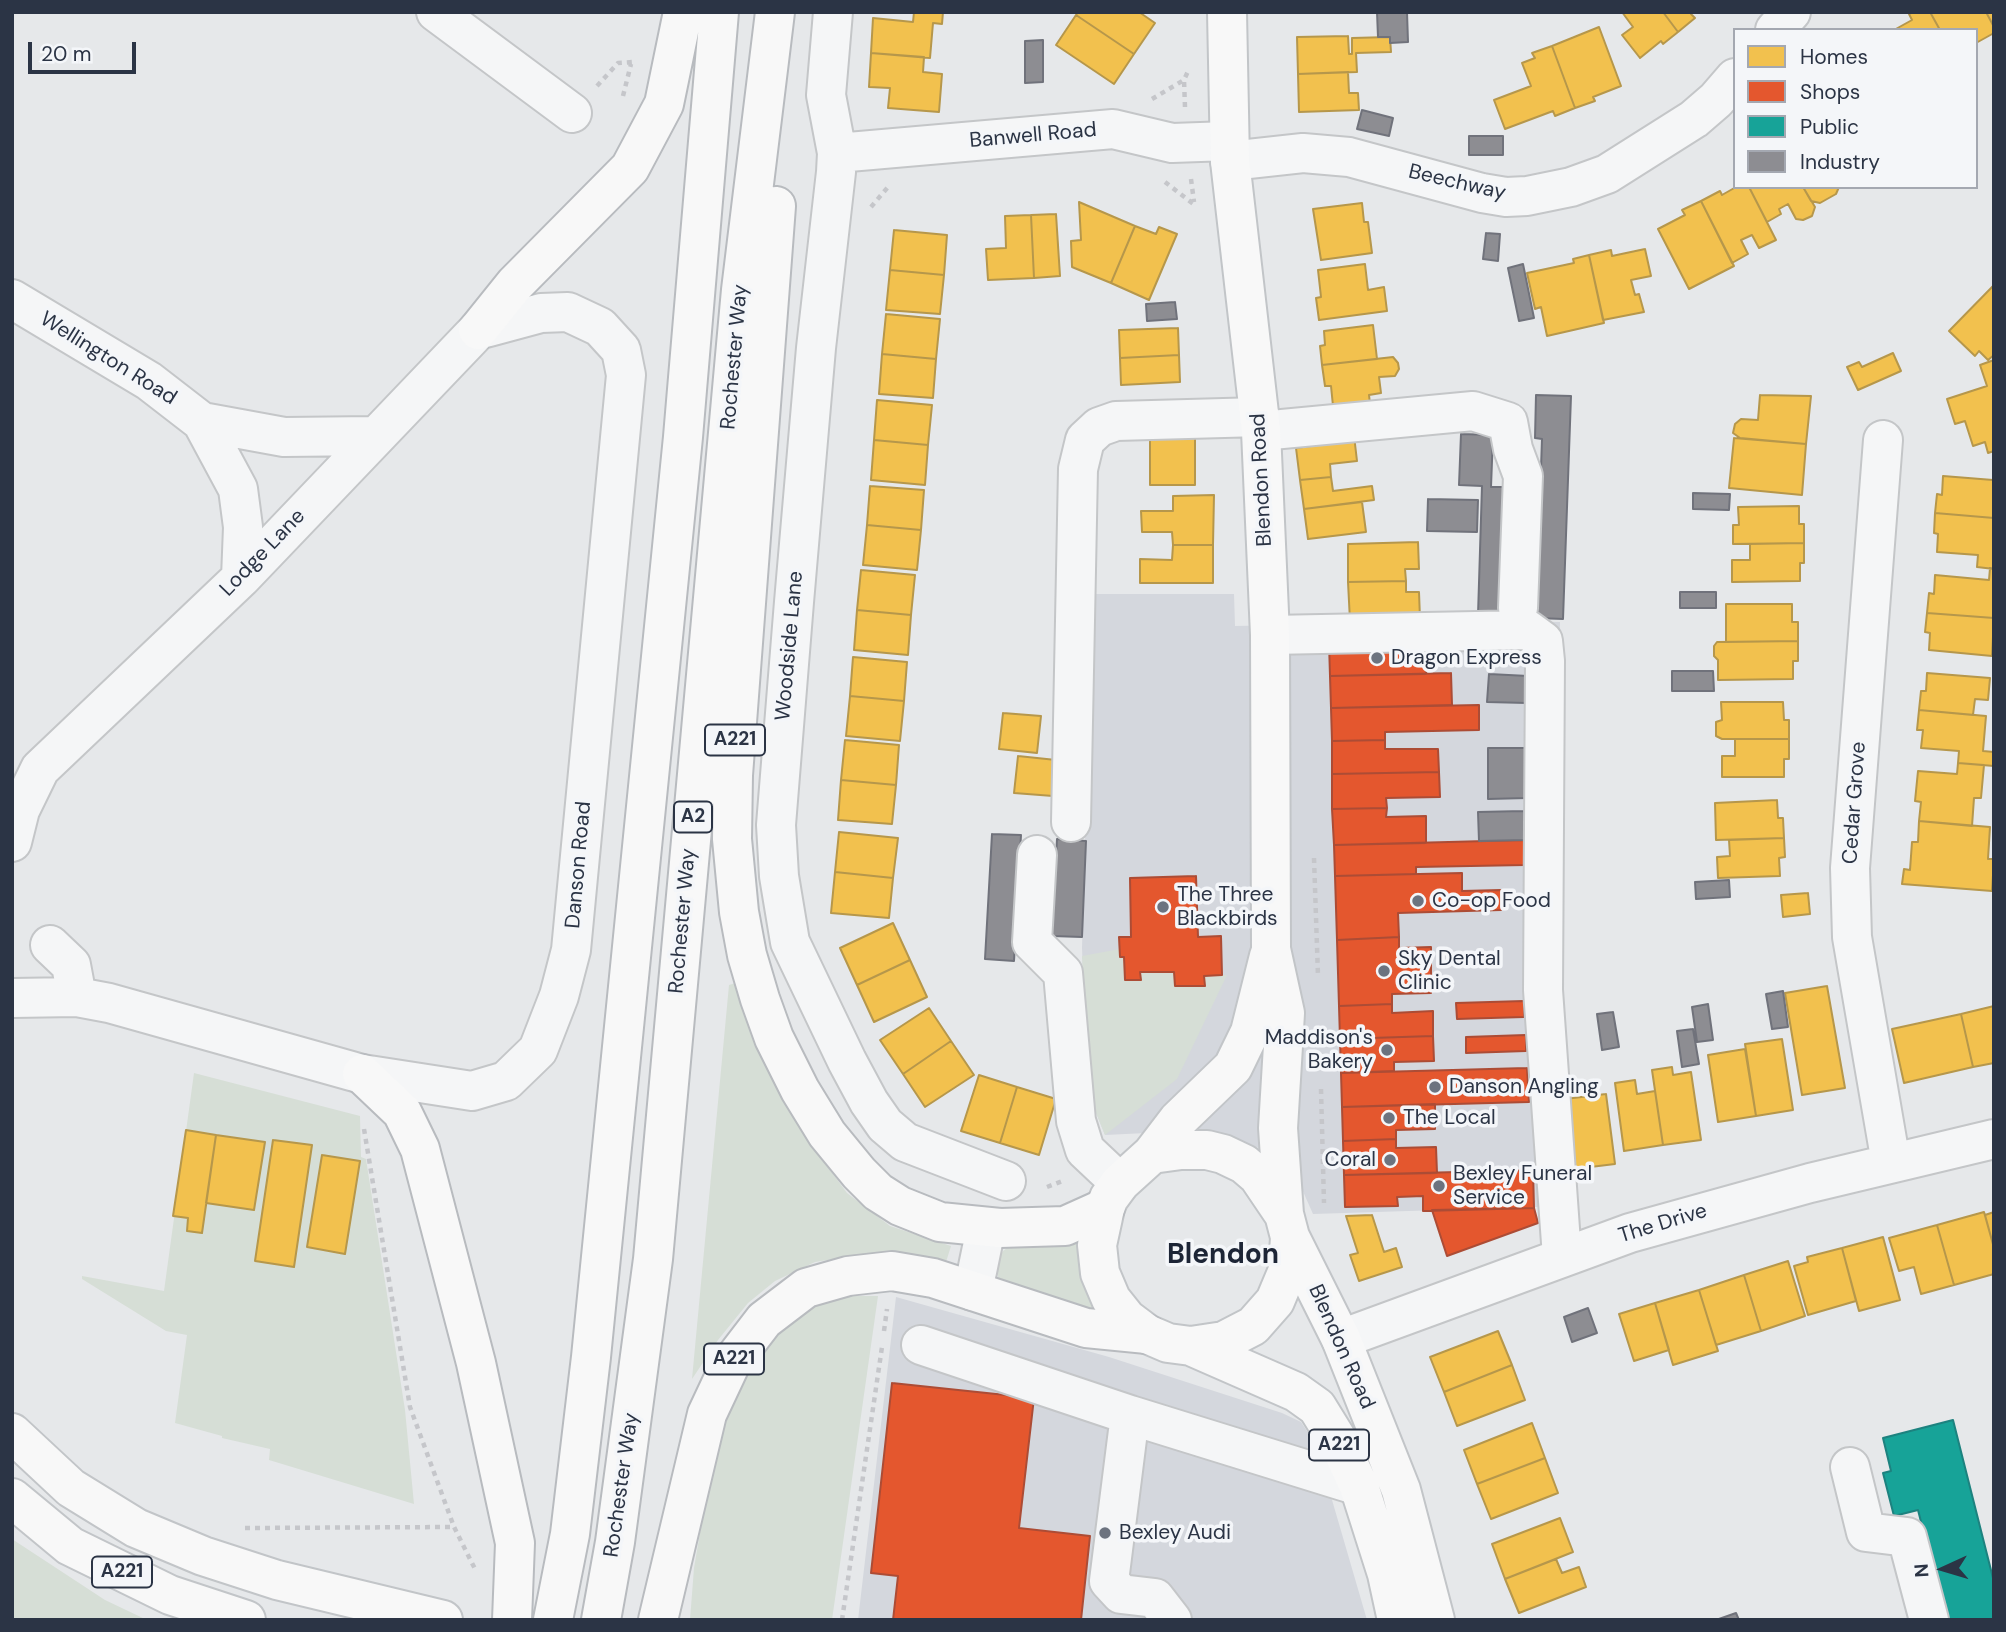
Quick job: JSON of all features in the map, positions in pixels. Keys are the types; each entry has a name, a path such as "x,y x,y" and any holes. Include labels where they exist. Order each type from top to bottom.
{"main road":[{"path":"478,330 515,284 630,168 664,104 683,12"},
{"name":"A2","path":"553,1620 569,1534 592,1357 683,437 719,12"},
{"name":"A221","path":"777,12 783,120 733,775 732,839 739,912 747,954 774,1038 800,1090 827,1134 878,1192 900,1206 940,1222 986,1228 1065,1226 1112,1195"},
{"name":"Rochester Way","path":"601,1620 615,1542 653,1259 741,290 777,12"},
{"name":"Blendon Road","path":"1227,12 1229,151 1260,424 1270,635 1271,949 1285,1013 1278,1128 1287,1225 1288,1270 1275,1301 1253,1326 1224,1341 1191,1346 1168,1343 1147,1334 1127,1319 1111,1299 1100,1273 1097,1245 1112,1195 1152,1154 1178,1120 1233,1067 1250,1032 1271,949"},
{"path":"362,1074 402,1112 420,1149 476,1363 515,1543 512,1620"},
{"name":"Blendon Road","path":"1152,1154 1207,1150 1244,1164 1258,1176 1287,1225 1341,1339 1401,1490 1435,1620"},
{"name":"A221","path":"658,1620 707,1414 731,1363 764,1320 806,1288 848,1276 892,1272 933,1278 1086,1328 1147,1334"},
{"name":"Blendon Road","path":"1191,1346 1296,1392 1317,1407 1338,1441 1359,1486 1387,1574 1397,1620"},
{"name":"A221","path":"12,1433 71,1488 136,1528 203,1556 277,1580 443,1620"},
{"name":"A221","path":"12,1498 70,1546 170,1595 246,1620"}],"street":[{"path":"436,12 572,113"},
{"name":"Woodside Lane","path":"833,12 826,95 837,153 814,375 778,797 776,825 779,876 790,942 847,1061 885,1125 905,1142 1022,1186"},
{"path":"1777,28 1791,12"},
{"name":"Beechway","path":"1229,151 1349,157 1482,193 1506,197 1527,196 1571,187 1607,173 1694,118 1716,100 1733,80"},
{"name":"Banwell Road","path":"837,153 1113,129 1172,143 1229,151"},
{"name":"Wellington Road","path":"12,299 149,381 202,422 238,489 243,527 241,578"},
{"name":"Danson Road","path":"12,998 77,997 109,1003 362,1074 472,1091 506,1081 538,1050 559,996 571,950 626,375 621,350 600,327 568,312 541,313 478,330"},
{"name":"Lodge Lane","path":"12,842 26,773 241,578 478,330"},
{"path":"1071,822 1077,481 1084,440 1099,428 1116,421 1260,424 1473,411 1508,422 1513,449 1523,477 1518,608"},
{"name":"Wellington Road","path":"202,422 284,437 374,436"},
{"name":"Cedar Grove","path":"1883,440 1850,868 1852,937 1891,1163"},
{"path":"1270,635 1528,630 1543,641 1542,990 1562,1257"},
{"path":"1037,855 1032,943 1063,973 1076,1121 1085,1150 1093,1157 1112,1195"},
{"path":"50,945 71,965 77,997"},
{"name":"The Drive","path":"1341,1339 1630,1233 1727,1205 1994,1139"},
{"path":"972,1291 986,1228"},
{"path":"921,1345 1130,1415 1359,1486"},
{"path":"1130,1415 1109,1581 1121,1594 1155,1598 1172,1620"},
{"path":"1850,1467 1866,1532 1907,1537 1929,1620"}],"path":[{"path":"1161,180 1198,208"},
{"path":"864,215 890,185 896,182"},
{"path":"1314,858 1318,983"},
{"path":"362,1074 361,1107 410,1407 454,1527 480,1581"},
{"path":"1321,1081 1324,1207"},
{"path":"1022,1186 1065,1180 1093,1157"},
{"path":"842,1620 892,1272"},
{"path":"233,1528 454,1527"}],"shaded area":[{"path":"1092,594 1234,594 1235,626 1560,622 1554,997 1567,1206 1313,1214 1290,1162 1238,1139 1187,1131 1105,1135 1088,1093 1082,948"},
{"path":"1120,949 1120,957 1124,957 1125,980 1141,980 1140,972 1174,972 1175,986 1204,986 1204,976 1227,975 1177,1079 1105,1135 1088,1093 1082,956"},
{"path":"736,983 747,1022 782,1098 810,1143 847,1193 890,1226 951,1246 946,1262 907,1254 853,1256 815,1262 775,1281 748,1303 718,1340 692,1379 729,985"},
{"path":"194,1073 360,1116 361,1157 366,1159 405,1410 414,1504 269,1460 270,1449 175,1423 187,1335 166,1331 82,1279 82,1276 164,1291"},
{"path":"1080,1243 1098,1309 1096,1314 999,1280 997,1261 1003,1251 1011,1245"},
{"path":"847,1296 878,1296 832,1620 690,1620 694,1568 713,1457 742,1366 762,1339 807,1309"},
{"name":"Bexley Audi","path":"896,1297 1109,1357 1282,1413 1301,1422 1316,1445 1367,1620 858,1620"},
{"path":"12,1539 105,1600 147,1620 12,1620"}],"building: Homes":[{"path":"914,12 943,12 942,24 933,23 930,58 871,53 873,18 913,22"},
{"path":"1078,12 1139,12 1155,23 1134,54 1076,15"},
{"path":"1357,12 1357,13 1303,13"},
{"path":"1622,12 1663,12 1678,32 1663,44 1661,41 1640,58 1622,35 1633,27"},
{"path":"1663,12 1693,12 1691,14 1695,18 1678,32"},
{"path":"1930,12 1939,28 1898,28 1912,20 1909,14"},
{"path":"1930,12 1986,12 1994,27 1994,33 1978,42 1978,28 1939,28"},
{"path":"1986,12 1994,12 1994,27"},
{"path":"1076,15 1134,54 1114,84 1056,45"},
{"path":"1599,27 1621,86 1593,97 1595,101 1575,108 1552,46"},
{"path":"1348,36 1349,54 1352,54 1352,38 1390,37 1391,52 1356,53 1357,72 1298,74 1297,37"},
{"path":"1552,46 1575,108 1555,116 1553,111 1505,129 1494,100 1531,86 1522,63 1535,58 1532,53"},
{"path":"871,53 924,57 923,72 942,74 939,112 888,108 890,88 869,87"},
{"path":"1348,72 1349,93 1358,93 1359,110 1299,112 1298,74"},
{"path":"1733,189 1750,189 1776,240 1759,248 1752,235 1741,240 1748,254 1732,263 1701,201 1720,191 1722,195"},
{"path":"1750,189 1804,189 1815,207 1812,216 1803,220 1796,219 1788,204 1779,209 1781,214 1767,222"},
{"path":"1804,189 1838,189 1836,194 1820,203 1811,201"},
{"path":"1701,201 1734,266 1689,289 1658,229 1685,215 1682,210"},
{"path":"1079,202 1135,226 1111,283 1072,267 1071,241 1081,240"},
{"path":"1362,203 1364,222 1368,222 1372,253 1321,260 1313,209"},
{"path":"1056,214 1060,276 1034,278 1031,215"},
{"path":"1031,215 1034,278 988,280 986,249 1006,248 1005,216"},
{"path":"1135,226 1156,234 1159,227 1177,234 1149,300 1111,283"},
{"path":"894,230 947,235 944,275 890,270"},
{"path":"1645,249 1651,276 1631,280 1635,295 1639,294 1644,312 1603,320 1589,255 1611,250 1612,256"},
{"path":"1589,255 1604,323 1547,336 1541,307 1535,309 1527,273 1574,263 1573,259"},
{"path":"1365,264 1368,290 1384,287 1387,311 1319,320 1316,298 1321,297 1318,270"},
{"path":"890,270 944,275 940,314 886,310"},
{"path":"1994,285 1994,355 1988,360 1979,351 1975,356 1949,331"},
{"path":"886,314 940,319 936,359 882,354"},
{"path":"1373,325 1377,359 1322,365 1320,346 1325,345 1324,331"},
{"path":"1178,328 1179,355 1120,358 1119,330"},
{"path":"1893,353 1901,371 1858,390 1847,367 1859,362 1862,367"},
{"path":"882,354 936,359 933,398 879,394"},
{"path":"1179,355 1180,382 1121,385 1120,358"},
{"path":"1393,357 1399,369 1395,376 1379,377 1381,393 1369,395 1371,412 1334,416 1331,386 1325,386 1322,365"},
{"path":"1994,360 1994,451 1988,453 1985,442 1973,446 1965,421 1955,424 1947,399 1987,386 1980,365"},
{"path":"1760,395 1811,396 1806,444 1740,438 1733,433 1735,424 1741,419 1758,420"},
{"path":"877,400 932,405 928,445 874,440"},
{"path":"1353,427 1357,461 1330,464 1331,477 1300,480 1296,448 1311,446 1309,432"},
{"path":"1150,437 1195,437 1195,485 1150,485"},
{"path":"1734,438 1806,444 1802,495 1729,488"},
{"path":"874,440 928,445 925,485 871,480"},
{"path":"1994,472 1994,518 1935,513 1937,494 1942,495 1943,476 1993,480"},
{"path":"1331,477 1333,491 1372,486 1374,500 1304,509 1300,480"},
{"path":"870,486 924,490 921,530 867,525"},
{"path":"1214,495 1213,545 1173,545 1172,532 1142,532 1141,511 1173,511 1173,496"},
{"path":"1362,502 1366,532 1308,539 1304,509"},
{"path":"1799,506 1799,524 1804,524 1804,543 1733,544 1733,525 1739,525 1738,507"},
{"path":"1935,513 1994,518 1994,569 1977,567 1978,555 1937,552"},
{"path":"867,525 921,530 917,570 863,565"},
{"path":"1418,542 1419,569 1405,569 1406,581 1348,582 1348,544"},
{"path":"1804,543 1800,581 1732,582 1732,560 1750,560 1750,544"},
{"path":"1173,545 1213,545 1213,583 1140,583 1140,559 1172,560"},
{"path":"1990,568 1994,569 1994,618 1927,613 1929,593 1934,594 1935,575 1989,580"},
{"path":"861,570 915,575 911,615 857,610"},
{"path":"1406,581 1406,592 1419,592 1420,619 1350,621 1348,582"},
{"path":"1726,604 1792,604 1792,622 1798,622 1798,641 1726,642"},
{"path":"857,610 911,615 908,655 854,650"},
{"path":"1927,613 1994,618 1992,656 1929,650 1930,633 1925,632"},
{"path":"1798,641 1798,661 1793,661 1793,679 1718,680 1718,660 1714,656 1717,642"},
{"path":"853,657 907,662 904,701 850,696"},
{"path":"1927,673 1990,678 1988,700 1975,699 1973,715 1919,710 1921,691 1926,691"},
{"path":"850,696 904,701 900,741 846,736"},
{"path":"1721,702 1783,702 1784,720 1789,720 1789,739 1722,739 1716,736 1716,722 1722,720"},
{"path":"1919,710 1986,716 1983,751 1994,752 1994,766 1958,763 1959,751 1921,748 1923,730 1917,730"},
{"path":"1003,713 1041,716 1037,753 999,749"},
{"path":"1735,739 1789,739 1789,759 1784,759 1784,777 1722,777 1722,756 1735,756"},
{"path":"845,740 899,745 896,785 841,780"},
{"path":"1018,756 1056,760 1053,796 1014,793"},
{"path":"1958,763 1984,765 1981,798 1974,798 1972,826 1919,821 1921,802 1915,801 1918,771 1957,774"},
{"path":"841,780 896,785 892,824 838,820"},
{"path":"1777,800 1778,818 1783,818 1784,838 1716,840 1715,803"},
{"path":"1919,821 1990,827 1988,859 1994,859 1992,891 1902,884 1904,869 1910,870 1912,842 1918,842"},
{"path":"839,832 898,838 893,878 835,872"},
{"path":"1784,838 1785,857 1779,858 1780,876 1718,878 1717,857 1730,856 1729,840"},
{"path":"835,872 893,878 889,918 831,913"},
{"path":"1808,893 1810,914 1783,917 1781,895"},
{"path":"893,923 910,960 857,985 840,948"},
{"path":"910,960 927,997 874,1022 857,985"},
{"path":"1827,986 1845,1088 1802,1095 1785,993"},
{"path":"1994,1006 1994,1063 1973,1067 1961,1014"},
{"path":"929,1008 951,1041 903,1074 880,1040"},
{"path":"1961,1014 1973,1067 1904,1083 1892,1029"},
{"path":"1782,1039 1793,1110 1756,1116 1745,1044"},
{"path":"951,1041 974,1075 925,1107 903,1074"},
{"path":"1745,1049 1756,1116 1718,1122 1708,1055"},
{"path":"1672,1067 1673,1075 1691,1072 1701,1140 1663,1145 1652,1070"},
{"path":"979,1075 1017,1087 1000,1143 961,1131"},
{"path":"1635,1080 1637,1094 1655,1091 1663,1145 1624,1151 1615,1083"},
{"path":"1017,1087 1056,1099 1039,1155 1000,1143"},
{"path":"1606,1094 1615,1164 1574,1169 1565,1099"},
{"path":"186,1130 216,1135 202,1233 187,1231 188,1218 173,1216"},
{"path":"216,1135 265,1142 254,1210 206,1203"},
{"path":"273,1140 312,1145 294,1267 255,1261"},
{"path":"322,1155 360,1161 345,1254 307,1247"},
{"path":"1984,1212 1994,1248 1994,1274 1954,1285 1937,1225"},
{"path":"1994,1212 1994,1248 1985,1215"},
{"path":"1372,1215 1384,1252 1396,1248 1402,1267 1359,1281 1350,1255 1358,1253 1346,1216"},
{"path":"1937,1225 1954,1285 1921,1294 1914,1267 1899,1271 1889,1238"},
{"path":"1883,1237 1900,1300 1859,1311 1842,1248"},
{"path":"1842,1248 1856,1301 1808,1315 1794,1266 1808,1262 1807,1257"},
{"path":"1788,1261 1805,1316 1761,1331 1744,1275"},
{"path":"1744,1275 1761,1331 1716,1345 1699,1290"},
{"path":"1699,1290 1718,1351 1673,1365 1655,1303"},
{"path":"1655,1303 1669,1350 1634,1361 1619,1314"},
{"path":"1498,1331 1512,1365 1444,1392 1430,1357"},
{"path":"1512,1365 1525,1400 1457,1426 1444,1392"},
{"path":"1532,1423 1545,1458 1477,1484 1464,1450"},
{"path":"1545,1458 1558,1493 1491,1519 1477,1484"},
{"path":"1560,1518 1573,1552 1505,1579 1492,1544"},
{"path":"1556,1559 1562,1573 1579,1567 1586,1587 1519,1613 1505,1579"}],"building: Shops":[{"name":"Dragon Express","path":"1425,640 1426,674 1330,676 1329,643"},
{"path":"1451,673 1452,705 1331,708 1330,676"},
{"path":"1479,705 1479,730 1385,732 1385,740 1332,741 1331,708"},
{"path":"1385,740 1385,749 1438,749 1439,772 1332,774 1332,741"},
{"path":"1439,772 1440,797 1386,798 1387,808 1332,809 1332,774"},
{"path":"1387,808 1386,817 1426,816 1426,843 1334,845 1332,809"},
{"path":"1525,840 1525,865 1416,867 1416,874 1335,876 1334,845"},
{"name":"Co-op Food","path":"1462,873 1462,891 1501,890 1501,910 1398,913 1399,937 1337,940 1335,876"},
{"name":"The Three Blackbirds","path":"1196,876 1198,937 1221,936 1222,975 1204,976 1205,986 1175,986 1174,972 1140,972 1141,980 1125,980 1124,957 1120,957 1119,937 1131,937 1130,878"},
{"name":"Sky Dental Clinic","path":"1399,937 1399,948 1431,947 1431,993 1392,994 1392,1004 1339,1006 1337,940"},
{"path":"1524,1001 1524,1017 1457,1019 1456,1003"},
{"path":"1392,1004 1392,1013 1433,1011 1433,1036 1340,1039 1339,1006"},
{"path":"1526,1035 1526,1051 1466,1053 1466,1037"},
{"name":"Maddison's Bakery","path":"1433,1036 1434,1061 1394,1062 1394,1071 1341,1073 1340,1039"},
{"name":"Danson Angling","path":"1527,1068 1529,1102 1342,1107 1341,1073"},
{"name":"The Local","path":"1435,1104 1435,1129 1396,1130 1396,1139 1343,1141 1342,1107"},
{"name":"Coral","path":"1396,1139 1396,1148 1436,1147 1437,1173 1344,1175 1343,1141"},
{"name":"Bexley Funeral Service","path":"1533,1170 1534,1208 1423,1211 1423,1196 1397,1197 1398,1206 1345,1207 1344,1175"},
{"path":"1534,1208 1538,1223 1447,1256 1432,1210"},
{"path":"892,1383 1034,1398 1019,1528 1090,1536 1081,1620 893,1620 898,1576 871,1573"}],"building: Public":[{"path":"1953,1420 1994,1582 1994,1620 1946,1620 1918,1510 1894,1516 1883,1473 1891,1471 1883,1438"}],"building: Industry":[{"path":"1377,12 1407,12 1408,42 1390,43 1390,37 1378,37"},
{"path":"1043,40 1043,82 1025,83 1025,41"},
{"path":"1362,110 1393,118 1389,136 1357,129"},
{"path":"1469,136 1503,136 1503,155 1469,155"},
{"path":"1486,233 1500,234 1498,261 1483,259"},
{"path":"1523,264 1534,318 1519,321 1508,268"},
{"path":"1175,302 1177,319 1147,321 1146,304"},
{"path":"1536,395 1571,396 1563,619 1536,618 1542,439 1535,438"},
{"path":"1461,434 1493,435 1491,487 1507,487 1503,615 1478,615 1482,486 1459,485"},
{"path":"1693,493 1730,494 1729,510 1693,509"},
{"path":"1428,499 1478,500 1477,532 1427,531"},
{"path":"1680,592 1716,592 1716,608 1680,608"},
{"path":"1672,671 1713,671 1714,691 1672,691"},
{"path":"1489,674 1528,676 1527,703 1487,702"},
{"path":"1488,748 1527,748 1527,798 1488,799"},
{"path":"1524,811 1525,840 1479,841 1478,812"},
{"path":"992,834 1021,835 1014,961 985,959"},
{"path":"1057,839 1086,841 1082,937 1052,936"},
{"path":"1729,880 1730,897 1696,899 1695,882"},
{"path":"1783,991 1788,1027 1772,1029 1766,994"},
{"path":"1708,1004 1713,1040 1697,1042 1692,1007"},
{"path":"1613,1012 1619,1047 1602,1050 1597,1014"},
{"path":"1693,1029 1699,1064 1682,1067 1677,1031"},
{"path":"1588,1308 1597,1333 1572,1342 1564,1317"},
{"path":"1736,1613 1739,1620 1716,1620"}],"place":[{"name":"Dragon Express","path":"1377,658"},
{"name":"Co-op Food","path":"1418,901"},
{"name":"The Three Blackbirds","path":"1163,907"},
{"name":"Sky Dental Clinic","path":"1384,971"},
{"name":"Maddison's Bakery","path":"1387,1050"},
{"name":"Danson Angling","path":"1435,1087"},
{"name":"The Local","path":"1389,1118"},
{"name":"Coral","path":"1390,1160"},
{"name":"Bexley Funeral Service","path":"1439,1186"},
{"name":"Bexley Audi","path":"1105,1533"}],"district":[{"name":"Blendon","path":"1223,1256"}]}
